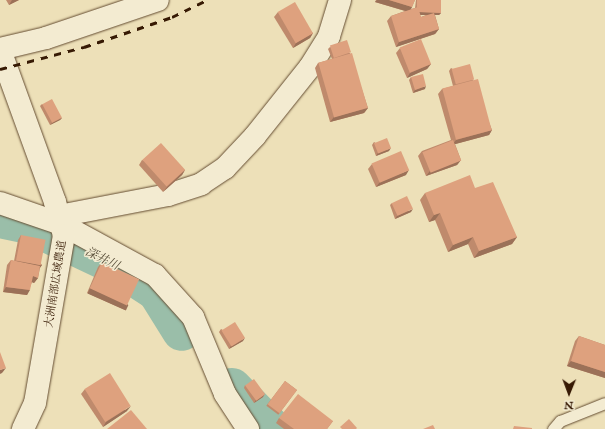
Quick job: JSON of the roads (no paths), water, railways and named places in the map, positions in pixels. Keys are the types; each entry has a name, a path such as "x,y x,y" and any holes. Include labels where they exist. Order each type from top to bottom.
{"street":[{"path":"0,50 46,38 158,0"},
{"path":"62,231 201,184 225,168 255,136 310,67 329,36 340,0"},
{"name":"大洲南部広域農道","path":"0,50 62,231 36,403 23,429"},
{"path":"0,203 155,275 193,317 224,394 248,429"}],"lane":[{"path":"553,429 560,421 605,403"}],"waterway":[{"name":"深井川","path":"0,218 29,224 120,267 157,291 182,331"},
{"name":"深井川","path":"232,388 272,429"}],"railway":[{"path":"0,69 84,47 172,17 207,0"}]}
